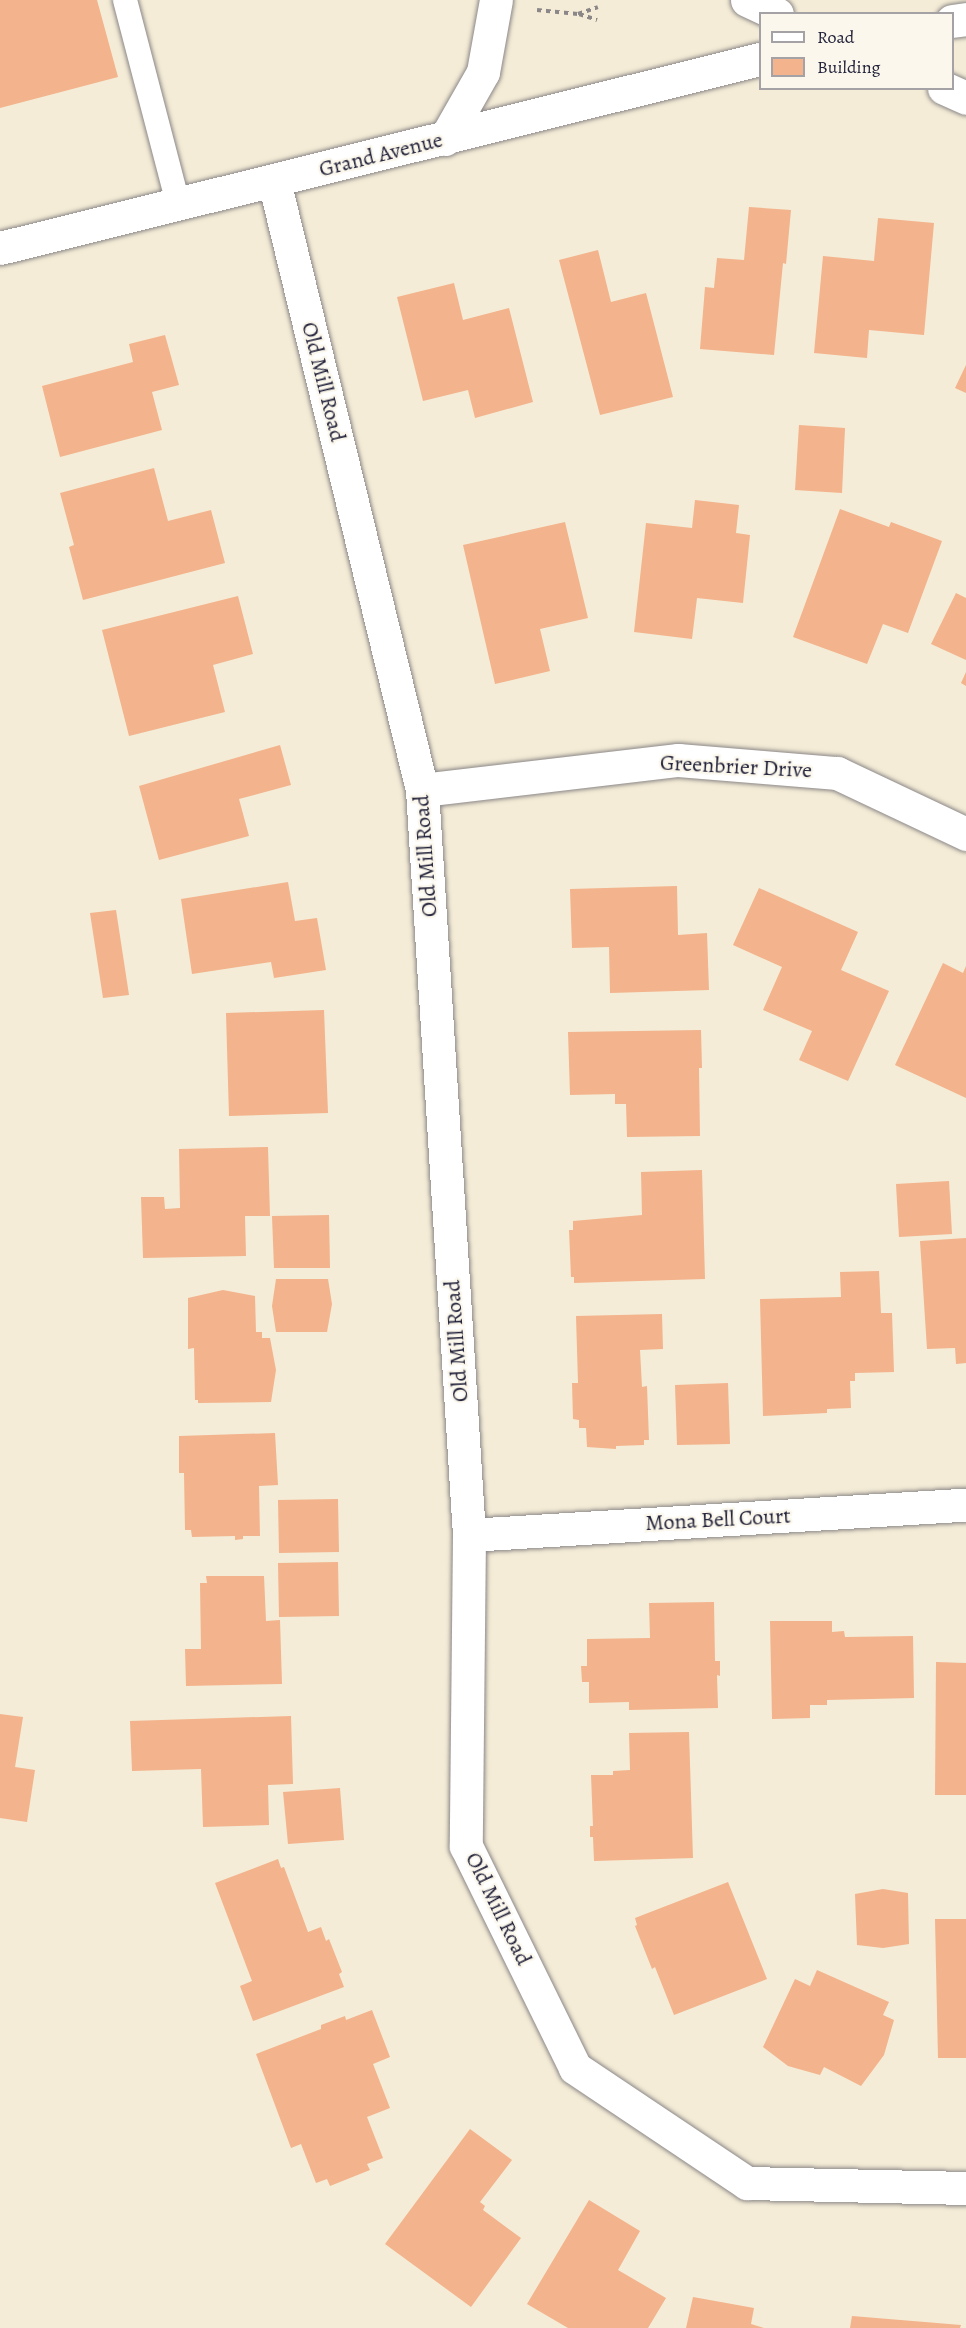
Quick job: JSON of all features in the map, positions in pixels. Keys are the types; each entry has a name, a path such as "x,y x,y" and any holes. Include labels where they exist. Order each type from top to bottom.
{"street":[{"path":"445,139 483,72 496,0"},
{"path":"747,0 773,12"},
{"name":"Grand Avenue","path":"0,248 445,139 759,58"},
{"path":"948,90 966,98"},
{"name":"Old Mill Road","path":"274,181 422,790 469,1535 466,1846 575,2068 747,2183 966,2188"},
{"name":"Greenbrier Drive","path":"422,790 690,760 837,773 966,834"},
{"name":"Mona Bell Court","path":"469,1535 966,1506"}],"lane":[{"path":"125,0 178,204"}],"path":[{"path":"579,14 598,7"},
{"path":"532,10 579,14 597,20"}],"building":[{"path":"0,0 97,0 118,77 0,108"},
{"path":"749,207 791,210 774,355 700,349 705,287 714,288 717,258 744,260"},
{"path":"878,218 934,223 924,335 869,330 867,358 814,353 823,256 874,261"},
{"path":"598,250 611,302 646,293 673,397 600,415 559,260"},
{"path":"454,283 463,320 509,308 533,402 475,418 468,390 423,401 397,297"},
{"path":"165,335 179,385 152,392 162,430 60,457 42,386 133,362 129,344"},
{"path":"966,365 966,393 955,388"},
{"path":"799,425 845,428 842,493 795,490"},
{"path":"154,468 168,521 211,510 225,563 83,600 69,547 74,545 60,493"},
{"path":"695,500 739,505 736,533 750,535 743,603 697,598 692,639 634,632 646,523 692,528"},
{"path":"840,509 889,527 891,522 942,541 908,633 883,624 867,664 793,637"},
{"path":"565,522 588,618 540,629 550,671 495,684 463,545"},
{"path":"956,593 966,598 966,660 931,644"},
{"path":"238,596 253,654 213,665 225,712 129,736 102,630"},
{"path":"966,672 966,686 961,683"},
{"path":"280,745 291,785 239,799 249,836 159,860 139,786"},
{"path":"288,882 295,921 317,918 326,970 274,978 271,962 192,974 181,899"},
{"path":"677,886 678,935 707,933 709,990 610,993 609,947 572,948 570,889"},
{"path":"759,888 858,932 841,970 889,991 848,1081 799,1060 812,1031 763,1010 782,967 733,945"},
{"path":"116,910 129,995 103,998 90,913"},
{"path":"943,963 963,973 966,966 966,1098 895,1065"},
{"path":"324,1010 328,1113 229,1116 226,1013"},
{"path":"701,1030 700,1136 627,1137 626,1104 615,1104 615,1094 570,1095 568,1032"},
{"path":"268,1147 270,1216 245,1216 246,1256 143,1258 141,1197 164,1197 165,1209 180,1208 179,1149"},
{"path":"702,1170 705,1279 574,1283 574,1277 571,1277 569,1230 573,1230 573,1221 642,1215 641,1172"},
{"path":"949,1181 952,1234 899,1237 896,1184"},
{"path":"329,1215 330,1268 274,1268 272,1216"},
{"path":"966,1238 966,1363 956,1364 955,1348 927,1349 920,1241"},
{"path":"879,1271 881,1313 892,1313 894,1372 855,1373 855,1381 850,1381 851,1408 827,1409 827,1413 763,1416 760,1299 841,1297 840,1272"},
{"path":"276,1279 328,1279 332,1304 327,1332 276,1332 272,1306"},
{"path":"223,1290 255,1296 256,1332 262,1332 262,1338 270,1338 276,1370 271,1402 198,1403 198,1400 195,1400 194,1348 188,1349 188,1298"},
{"path":"662,1314 663,1349 640,1350 642,1387 647,1386 649,1440 644,1440 644,1445 616,1446 616,1449 587,1447 586,1428 579,1428 579,1420 573,1419 572,1383 578,1383 576,1316"},
{"path":"728,1383 730,1444 677,1445 675,1385"},
{"path":"275,1433 278,1485 259,1486 260,1536 243,1536 243,1539 235,1540 235,1536 192,1537 191,1530 185,1530 184,1473 179,1473 179,1436"},
{"path":"338,1499 339,1552 279,1553 278,1500"},
{"path":"338,1562 339,1616 279,1617 278,1563"},
{"path":"206,1576 264,1576 266,1621 280,1620 282,1684 186,1686 185,1649 201,1649 200,1583 207,1583"},
{"path":"714,1602 715,1661 720,1661 720,1676 717,1675 718,1708 629,1710 629,1702 589,1703 589,1682 582,1682 581,1666 587,1666 587,1639 650,1638 649,1603"},
{"path":"770,1621 832,1621 832,1632 844,1631 845,1637 913,1636 914,1698 827,1700 827,1705 810,1705 810,1718 772,1719"},
{"path":"936,1662 966,1663 966,1795 935,1795"},
{"path":"0,1714 23,1717 15,1767 35,1770 27,1822 0,1818"},
{"path":"291,1716 293,1784 268,1785 269,1825 203,1827 201,1769 132,1771 130,1721"},
{"path":"689,1732 693,1858 594,1861 593,1837 590,1837 590,1826 593,1826 591,1775 613,1775 613,1771 630,1770 629,1733"},
{"path":"340,1788 344,1840 288,1844 283,1792"},
{"path":"278,1859 281,1868 284,1867 308,1932 321,1927 326,1941 329,1939 342,1972 339,1974 344,1987 253,2021 240,1986 252,1981 215,1883"},
{"path":"728,1882 767,1979 674,2015 655,1967 652,1969 635,1926 637,1925 635,1918"},
{"path":"883,1889 908,1893 909,1944 883,1948 857,1945 855,1894"},
{"path":"935,1919 966,1919 966,2058 938,2058"},
{"path":"817,1970 889,2002 883,2015 894,2020 884,2055 861,2086 824,2067 820,2075 788,2066 763,2047 795,1979 810,1986"},
{"path":"372,2010 390,2057 373,2064 390,2108 367,2117 383,2158 367,2164 370,2170 330,2186 327,2179 316,2183 301,2144 291,2148 256,2054 321,2029 321,2025 345,2016 346,2020"},
{"path":"470,2129 512,2160 480,2202 485,2206 483,2210 521,2238 471,2307 385,2244"},
{"path":"589,2200 640,2231 618,2270 666,2298 648,2328 568,2328 527,2304"},
{"path":"693,2297 754,2308 751,2324 764,2328 686,2328"},
{"path":"852,2316 961,2325 960,2328 850,2328"}]}
